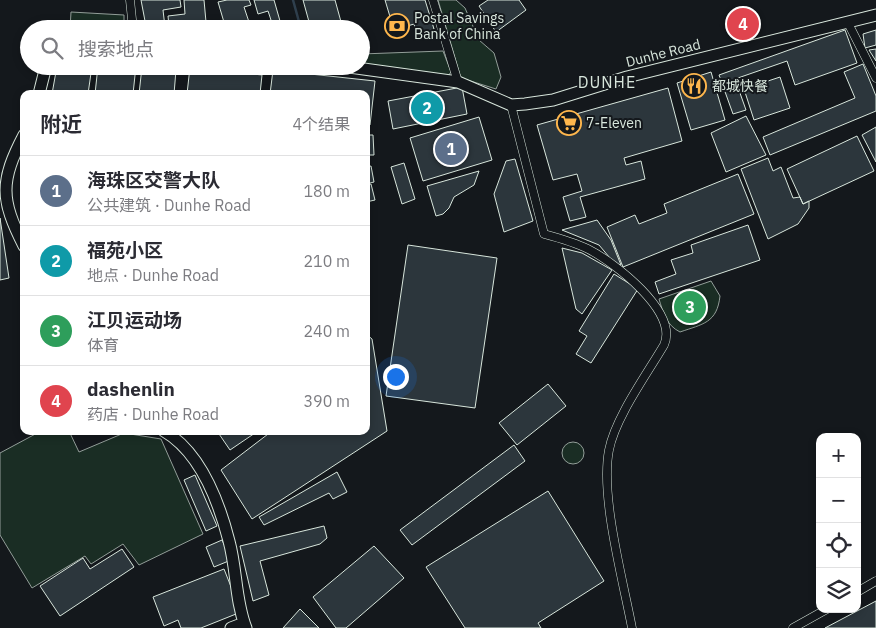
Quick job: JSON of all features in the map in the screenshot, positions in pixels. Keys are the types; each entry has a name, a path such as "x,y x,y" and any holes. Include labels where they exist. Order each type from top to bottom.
{"street":[{"path":"130,0 132,20"},
{"path":"433,0 458,82"},
{"name":"Dunhe Road","path":"511,105 553,100 627,77 876,15"},
{"path":"848,23 876,78"},
{"path":"370,70 458,82 511,105 544,234 586,248 612,265 651,300 667,330 668,336 664,345 628,406 612,441 607,468 609,496 632,628"},
{"path":"40,90 44,75"},
{"path":"20,142 7,166 4,188 12,226 20,239"},
{"path":"170,435 189,451 214,499 230,542 245,626 231,628"},
{"path":"861,590 876,581"},
{"path":"793,628 820,613"}],"green space":[{"path":"438,0 456,0 465,8 479,40 494,53 501,77 496,89 461,78"},
{"path":"71,12 124,15 124,20 71,20"},
{"path":"443,51 451,72 448,76 370,67 370,54"},
{"path":"711,281 720,296 716,312 712,317 702,324 680,332 671,326 659,299"},
{"path":"34,435 71,435 79,452 119,435 136,435 161,439 203,534 139,565 123,544 91,564 85,556 32,588 0,535 0,453"},
{"path":"573,442 581,445 584,453 581,461 573,464 565,461 562,453 565,445"}],"building":[{"path":"141,0 180,0 181,7 163,10 164,20 145,20"},
{"path":"184,0 204,0 206,20 168,20 168,16 185,14"},
{"path":"249,0 251,5 244,7 248,20 223,20 218,2"},
{"path":"254,0 274,0 280,20 271,20 268,11 258,14"},
{"path":"303,0 335,0 341,20 309,20"},
{"path":"385,0 425,0 434,29 417,35 414,24 394,30"},
{"path":"488,0 519,0 526,10 496,32 479,6"},
{"path":"845,30 857,63 795,85 787,61 735,79 746,110 733,114 719,75"},
{"path":"876,30 876,45 865,48 863,34"},
{"path":"876,49 876,61 869,50"},
{"path":"863,64 876,96 876,111 770,155 763,137 855,98 844,72"},
{"path":"711,72 725,120 691,130 677,83"},
{"path":"55,75 91,75 89,90 53,90"},
{"path":"97,75 135,75 133,90 95,90"},
{"path":"141,75 176,75 174,90 139,90"},
{"path":"189,75 262,75 260,90 187,90"},
{"path":"272,75 319,75 375,81 370,125 370,90 270,90"},
{"path":"780,77 790,108 754,120 744,89"},
{"path":"462,87 467,114 393,129 388,101"},
{"path":"668,88 682,141 624,158 626,165 641,161 645,179 580,197 586,217 570,221 563,197 582,191 577,174 553,180 537,125"},
{"path":"746,116 766,155 726,172 711,133"},
{"path":"479,117 492,160 423,181 410,138"},
{"path":"876,127 876,162 862,135"},
{"path":"370,135 373,135 374,155 370,155"},
{"path":"857,136 874,171 803,204 787,169"},
{"path":"768,158 773,171 781,167 793,198 800,197 803,204 809,201 809,208 798,224 768,239 741,169"},
{"path":"515,159 533,221 504,232 494,194 506,161"},
{"path":"404,163 415,199 402,204 391,167"},
{"path":"370,166 374,182 370,183"},
{"path":"479,171 474,185 454,197 449,208 443,214 436,216 427,186"},
{"path":"738,174 754,214 623,267 607,227 635,215 639,224 667,213 664,204"},
{"path":"370,184 375,200 370,201"},
{"path":"0,218 9,278 0,280"},
{"path":"597,220 611,240 621,265 615,264 599,245 562,230"},
{"path":"748,225 760,260 659,294 655,282 676,274 671,260 693,253 691,245"},
{"path":"408,245 497,258 475,408 386,396"},
{"path":"562,248 582,253 612,270 582,314 576,309"},
{"path":"614,274 638,289 591,363 576,354 587,336 579,331"},
{"path":"370,337 372,339 387,431 252,519 221,470 267,435 370,435"},
{"path":"548,384 566,406 517,445 499,423"},
{"path":"220,435 252,435 230,450"},
{"path":"514,445 525,461 412,545 400,530"},
{"path":"337,472 347,492 333,499 329,493 264,525 259,517"},
{"path":"195,475 217,526 206,531 184,480"},
{"path":"548,491 604,581 538,623 541,628 465,628 426,567"},
{"path":"324,526 327,538 320,544 260,561 269,595 253,601 240,546"},
{"path":"222,540 231,560 214,567 206,547"},
{"path":"374,546 404,578 346,628 336,628 313,597"},
{"path":"122,549 134,567 60,616 40,586 83,558 90,569"},
{"path":"224,569 241,612 201,628 181,628 178,620 164,626 153,597"},
{"path":"876,601 876,628 825,628 853,613 861,613 861,609"},
{"path":"300,609 319,628 283,628"}],"waterway":[{"path":"293,0 299,20"}],"place":[{"name":"dashenlin","path":"743,24"},
{"name":"Postal Savings Bank of China","path":"397,26"},
{"name":"都城快餐","path":"694,86"},
{"name":"福苑小区","path":"427,108"},
{"name":"7-Eleven","path":"569,123"},
{"name":"海珠区交警大队","path":"451,149"},
{"name":"江贝运动场","path":"690,307"}],"district":[{"name":"DUNHE","path":"607,82"}]}
